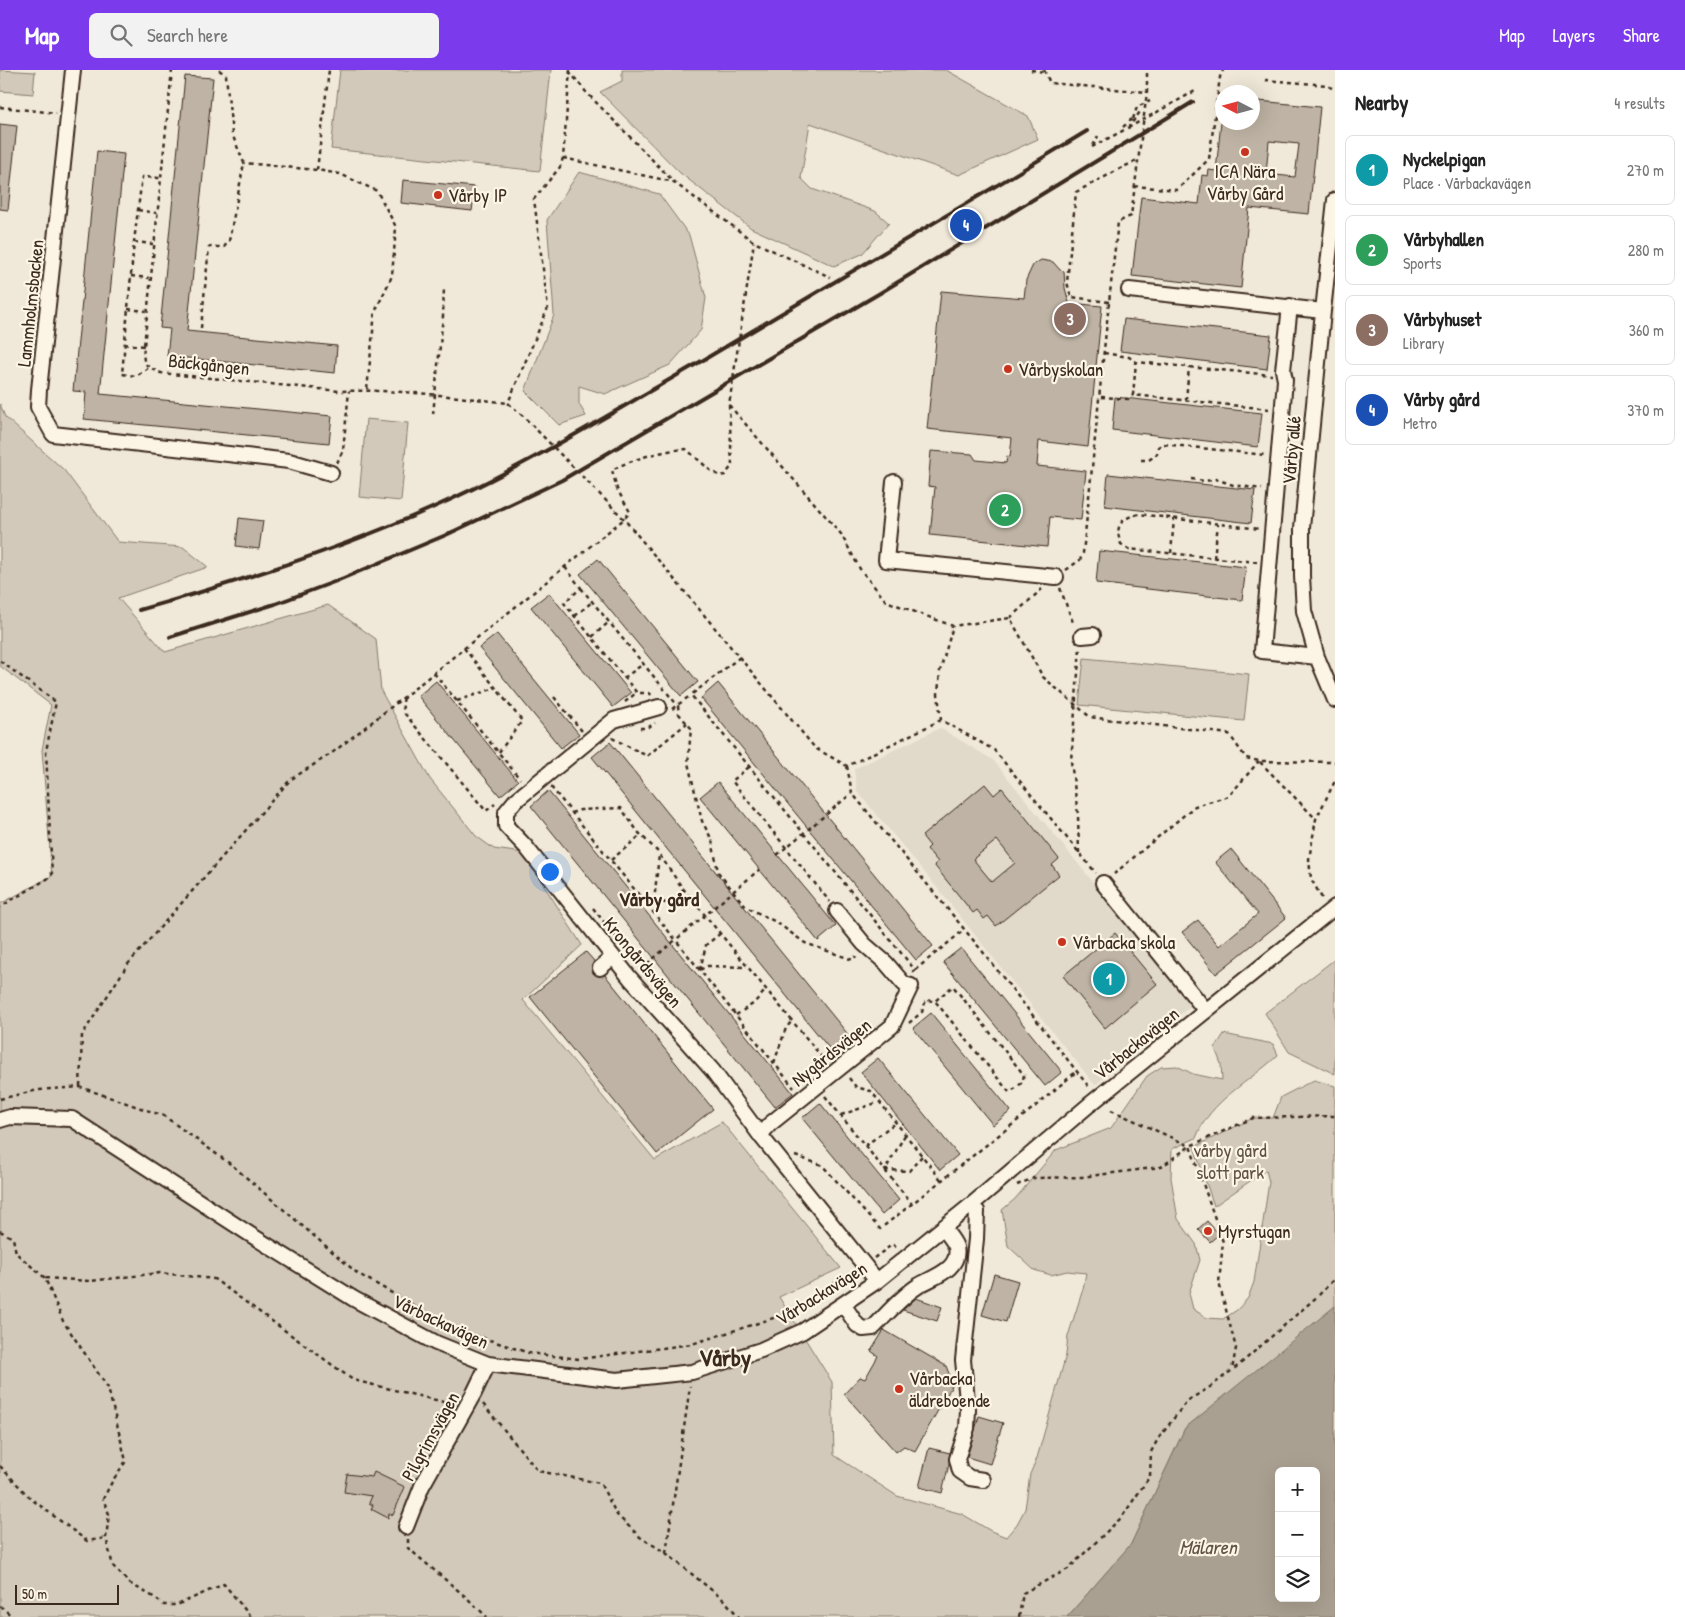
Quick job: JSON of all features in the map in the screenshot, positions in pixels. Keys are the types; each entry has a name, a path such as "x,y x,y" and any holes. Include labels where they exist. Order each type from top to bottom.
{"street":[{"name":"Lammholmsbacken","path":"73,70 38,407 53,434 289,461 331,474"},
{"name":"Vårby allé","path":"1335,200 1322,311 1302,528 1304,611 1318,657 1335,700"},
{"path":"1128,290 1290,306 1322,311"},
{"path":"1290,306 1283,370 1285,380 1262,651 1318,657"},
{"path":"894,482 886,560 1056,578"},
{"name":"Krongårdsvägen","path":"661,708 614,720 515,802 506,812 506,826 630,978 713,1072 760,1135 877,1281"},
{"path":"1103,883 1206,1011"},
{"name":"Vårbackavägen","path":"0,1120 10,1117 72,1119 354,1299 436,1344 488,1364 617,1380 692,1372 761,1350 804,1331 877,1281 970,1206 1089,1105 1335,907"},
{"path":"837,911 864,944 886,963 904,984 911,986"},
{"path":"600,968 613,957"},
{"name":"Nygårdsvägen","path":"760,1135 770,1124 892,1026 911,986"},
{"path":"970,1206 977,1211 976,1239 963,1360 967,1428 957,1460 960,1471 970,1478 983,1480"},
{"path":"843,1304 857,1325 863,1329 873,1328 918,1286 949,1268 955,1257 956,1246 943,1228"},
{"name":"Pilgrimsvägen","path":"406,1527 422,1486 466,1409 488,1364"}],"path":[{"name":"Bäckgången","path":"172,70 146,311 144,361 148,368 161,373 339,391 367,390 435,394 508,403"},
{"path":"200,328 209,246 224,247 229,240 244,163 232,134 226,75 219,70"},
{"path":"317,170 329,70"},
{"path":"1031,70 1044,71 1050,83 1146,92"},
{"path":"1010,618 1080,560 1083,554 1118,222 1131,216 1139,159 1147,70"},
{"path":"1134,186 1177,190 1210,160 1220,77 1223,70"},
{"path":"570,71 563,158 560,167 534,199 548,308 508,403 524,416 624,519 815,748 847,766"},
{"path":"570,71 586,92 675,183 754,242 830,277"},
{"path":"1265,80 1327,85 1335,90"},
{"path":"1092,147 1197,90"},
{"path":"1133,119 1137,107 1150,101"},
{"path":"0,107 68,114"},
{"path":"1124,127 1140,112 1128,128"},
{"path":"1092,147 1098,136"},
{"path":"1092,147 1108,136"},
{"path":"563,158 675,183"},
{"path":"1109,302 1071,297 1067,282 1076,192 1139,159"},
{"path":"244,163 340,174 377,191 396,226 392,276 375,312 367,390"},
{"path":"148,368 136,376 122,374 142,177 160,178"},
{"path":"138,210 157,213"},
{"path":"134,242 153,244"},
{"path":"80,1087 82,1035 128,964 290,780 332,753 404,697 624,519 630,512 617,488 612,470 623,464 674,449 686,449 710,470 720,476 725,475 732,466 729,405 754,242"},
{"path":"131,276 150,278"},
{"path":"433,414 444,287"},
{"path":"128,309 146,311"},
{"path":"124,344 144,346"},
{"path":"1104,353 1129,356 1136,362 1272,375 1274,379"},
{"path":"1100,397 1129,399 1133,395 1136,362"},
{"path":"1186,400 1189,367"},
{"path":"331,474 342,450 349,391"},
{"path":"1133,395 1273,409 1274,406"},
{"path":"1141,460 1149,460 1157,454 1158,448 1163,444 1267,455"},
{"path":"1191,479 1205,481 1216,479 1233,485 1269,490"},
{"path":"1261,562 1128,549 1121,544 1118,531 1121,523 1127,517 1139,514 1264,529"},
{"path":"1171,553 1174,518"},
{"path":"1214,558 1218,524"},
{"path":"565,566 592,602 678,706 679,714 691,728 688,762 702,821 712,840 718,872 746,907 776,922 805,943 852,960"},
{"path":"1056,578 1074,624 1088,635 1075,703 1071,761 1078,815 1079,853"},
{"path":"581,588 564,603 637,693"},
{"path":"575,616 592,602"},
{"path":"592,637 609,622"},
{"path":"941,720 938,694 940,671 953,626"},
{"path":"464,648 522,721 499,752"},
{"path":"661,708 667,710 678,706 740,657"},
{"path":"0,661 56,702 46,751 52,876 0,907"},
{"path":"624,678 643,663"},
{"path":"434,672 523,782"},
{"path":"457,700 495,688"},
{"path":"622,704 637,693 649,692 658,698 661,708 658,720 647,728 639,728"},
{"path":"691,696 915,970"},
{"path":"404,697 402,705 405,714 486,811 501,800"},
{"path":"554,697 584,734"},
{"path":"1075,703 1090,717 1229,734 1246,758 1259,761 1335,762"},
{"path":"847,766 941,720"},
{"path":"941,720 994,750 1103,883 1194,806 1228,796 1259,761"},
{"path":"609,736 648,756 687,723"},
{"path":"1259,761 1316,819"},
{"path":"749,766 732,781 837,911"},
{"path":"847,766 852,793 964,929 1090,1088"},
{"path":"1322,898 1311,879 1308,859 1316,819 1335,781"},
{"path":"549,784 803,1099"},
{"path":"777,855 852,793"},
{"path":"571,813 580,810 621,808 659,854 683,889 830,1068"},
{"path":"611,860 642,835"},
{"path":"648,906 654,901 659,854"},
{"path":"630,978 760,869"},
{"path":"654,901 672,904 683,889"},
{"path":"588,901 618,939"},
{"path":"911,986 911,972 964,929"},
{"path":"700,970 706,945 721,933"},
{"path":"700,970 707,966 748,967"},
{"path":"641,968 645,974"},
{"path":"907,1025 922,1012 926,1000 935,1001 1009,1092 1018,1088 1023,1082 1024,1074 953,986 935,1001"},
{"path":"736,1015 753,1004 766,990"},
{"path":"774,1063 786,1028 792,1021"},
{"path":"790,1150 796,1156 822,1165 880,1229 942,1181 1077,1070"},
{"path":"847,1075 856,1087 871,1091 942,1181"},
{"path":"0,1099 38,1090 80,1087 164,1116 234,1166 356,1273 453,1328 529,1354 579,1359 692,1344 783,1315 865,1265 893,1244 904,1259"},
{"path":"830,1090 824,1095 912,1204"},
{"path":"841,1115 879,1102"},
{"path":"1111,1110 1190,1146 1223,1242 1219,1283 1236,1348 1232,1370"},
{"path":"1014,1187 1034,1178 1082,1177 1161,1167 1190,1146 1253,1118 1335,1116"},
{"path":"865,1146 896,1122"},
{"path":"885,1170 905,1135"},
{"path":"885,1170 909,1171 922,1156"},
{"path":"0,1231 13,1238 16,1252 45,1278 63,1321 108,1388 126,1461 103,1499 109,1514 106,1538 113,1566 129,1583 164,1605 177,1605 224,1584 252,1617"},
{"path":"45,1278 90,1281 160,1273 214,1279 353,1380 466,1409"},
{"path":"1019,1617 1023,1594 1068,1569 1122,1517 1150,1476 1151,1452 1158,1439 1187,1401 1210,1387 1270,1339 1335,1278"},
{"path":"666,1553 692,1372"},
{"path":"474,1393 538,1471 600,1484 617,1515 640,1537 666,1553 725,1601 739,1617"},
{"path":"0,1466 30,1498 87,1541 106,1538"},
{"path":"406,1527 408,1548 487,1617"},
{"path":"0,1606 13,1617"}],"shaded area":[{"name":"Vårbacka skola","path":"940,728 993,760 1193,1004 1095,1085 931,880 857,791 854,769"}],"green space":[{"path":"0,70 35,72 33,94 0,91"},
{"path":"340,70 551,70 540,171 331,149"},
{"path":"622,70 946,70 1028,116 1038,139 959,175 810,123 801,178 812,189 875,211 889,223 862,254 834,266 751,228 680,173 600,92 622,81"},
{"path":"579,172 659,194 689,235 706,298 701,330 670,365 605,394 579,386 579,404 586,416 559,425 525,391 554,315 547,220"},
{"name":"vårby gård slott park","path":"0,404 5,417 64,470 118,542 183,547 208,567 118,598 165,652 328,605 376,639 381,691 430,779 476,836 494,849 523,853 582,945 523,1000 655,1160 722,1122 841,1268 779,1297 832,1382 834,1455 897,1496 962,1514 991,1531 1006,1537 1017,1524 1025,1509 1030,1474 1037,1458 1066,1355 1068,1336 1083,1289 1086,1273 1067,1271 1051,1275 1034,1270 1008,1246 1002,1210 1015,1199 1056,1150 1111,1128 1147,1076 1161,1067 1177,1066 1193,1074 1222,1080 1221,1064 1215,1048 1224,1034 1273,1044 1278,1055 1221,1102 1202,1125 1196,1138 1172,1149 1171,1178 1178,1219 1196,1244 1200,1260 1189,1293 1193,1309 1207,1318 1223,1319 1237,1310 1248,1298 1254,1282 1269,1182 1266,1170 1214,1206 1194,1147 1253,1118 1273,1118 1281,1097 1314,1080 1335,1086 1335,1309 1185,1428 1131,1544 1067,1617 0,1617 0,904 52,876 42,750 51,705 0,666"},
{"path":"366,419 408,423 401,501 359,497"},
{"path":"1084,658 1249,674 1244,721 1079,705"},
{"path":"1335,959 1335,1074 1289,1052 1265,1013"}],"water":[{"name":"Mälaren","path":"1335,1306 1335,1617 1067,1617 1131,1544 1185,1428"}],"building":[{"path":"185,76 213,78 187,331 337,346 335,373 167,356 170,329 160,328"},
{"path":"1260,101 1320,107 1309,214 1249,208 1241,288 1132,276 1141,197 1199,204 1202,175 1208,176 1209,170 1216,171 1220,130 1260,130","holes":["1269,141 1299,144 1295,177 1266,174"]},
{"path":"0,124 17,126 8,210 0,209"},
{"path":"97,151 124,154 100,394 332,416 329,443 84,419 86,392 73,391"},
{"name":"Vårby IP","path":"403,180 475,187 472,211 401,203"},
{"path":"1041,260 1053,262 1060,270 1064,271 1065,288 1069,303 1102,306 1088,447 1039,441 1037,466 1086,471 1081,520 1050,517 1047,547 930,535 935,487 928,486 931,451 972,454 976,460 1006,463 1007,456 1010,457 1012,438 927,429 941,291 1024,298 1026,280 1033,265"},
{"path":"1124,319 1271,335 1267,369 1120,351"},
{"path":"1115,397 1262,413 1258,447 1112,430"},
{"path":"1108,474 1255,490 1251,523 1105,506"},
{"path":"239,518 263,521 259,549 236,546"},
{"path":"1099,551 1246,567 1242,600 1096,583"},
{"path":"598,559 698,682 681,696 580,574"},
{"path":"549,593 631,693 613,707 531,607"},
{"path":"497,634 579,734 561,748 479,648"},
{"path":"436,681 518,781 500,796 418,696"},
{"path":"718,683 933,946 916,960 701,698"},
{"path":"610,742 855,1043 837,1058 592,757"},
{"path":"718,782 836,926 818,941 700,797"},
{"name":"Vårbacka skola","path":"985,784 994,795 1002,788 1059,859 1052,865 1059,875 996,926 988,916 984,919 977,910 973,913 934,865 938,862 927,849 930,846 922,836","holes":["997,840 1015,863 992,882 973,859"]},
{"path":"548,791 793,1093 775,1107 531,806"},
{"path":"1231,849 1286,918 1216,974 1182,932 1198,920 1219,946 1258,914 1215,862"},
{"path":"1115,933 1157,984 1105,1028 1063,976"},
{"path":"961,948 1062,1072 1045,1086 943,962"},
{"path":"586,952 594,961 592,966 593,973 598,976 605,975 713,1109 657,1154 530,997"},
{"path":"931,1013 1011,1111 993,1125 913,1028"},
{"path":"878,1058 958,1155 940,1170 861,1072"},
{"path":"820,1103 899,1200 882,1215 802,1118"},
{"name":"Myrstugan","path":"1207,1221 1219,1234 1210,1242 1198,1229"},
{"path":"994,1274 1018,1281 1006,1322 982,1315"},
{"path":"916,1298 942,1307 937,1321 903,1310"},
{"name":"Vårbacka äldreboende","path":"884,1330 946,1366 953,1384 915,1451 904,1446 896,1452 844,1394 860,1377 865,1379 878,1356 871,1351"},
{"path":"979,1416 1003,1423 990,1464 967,1457"},
{"path":"929,1448 950,1453 942,1493 919,1487"},
{"path":"374,1472 405,1487 393,1515 389,1514 388,1518 371,1509 373,1505 369,1503 372,1496 344,1492 347,1474 372,1477"}],"railway":[{"path":"170,637 275,604 334,582 446,535 562,480 880,293 1193,102"},
{"path":"139,610 214,588 324,551 360,538 467,492 570,437 705,359 1087,131"}],"place":[{"name":"ICA Nära Vårby Gård","path":"1245,152"},
{"name":"Vårby IP","path":"438,195"},
{"name":"Vårby gård","path":"966,225"},
{"name":"Vårbyhuset","path":"1070,319"},
{"name":"Vårbyskolan","path":"1008,369"},
{"name":"Vårbyhallen","path":"1005,510"},
{"name":"Vårbacka skola","path":"1062,942"},
{"name":"Nyckelpigan","path":"1109,979"},
{"name":"Myrstugan","path":"1208,1231"},
{"name":"Vårbacka äldreboende","path":"899,1389"}],"district":[{"name":"Vårby gård","path":"659,898"},
{"name":"Vårby","path":"725,1357"}]}
